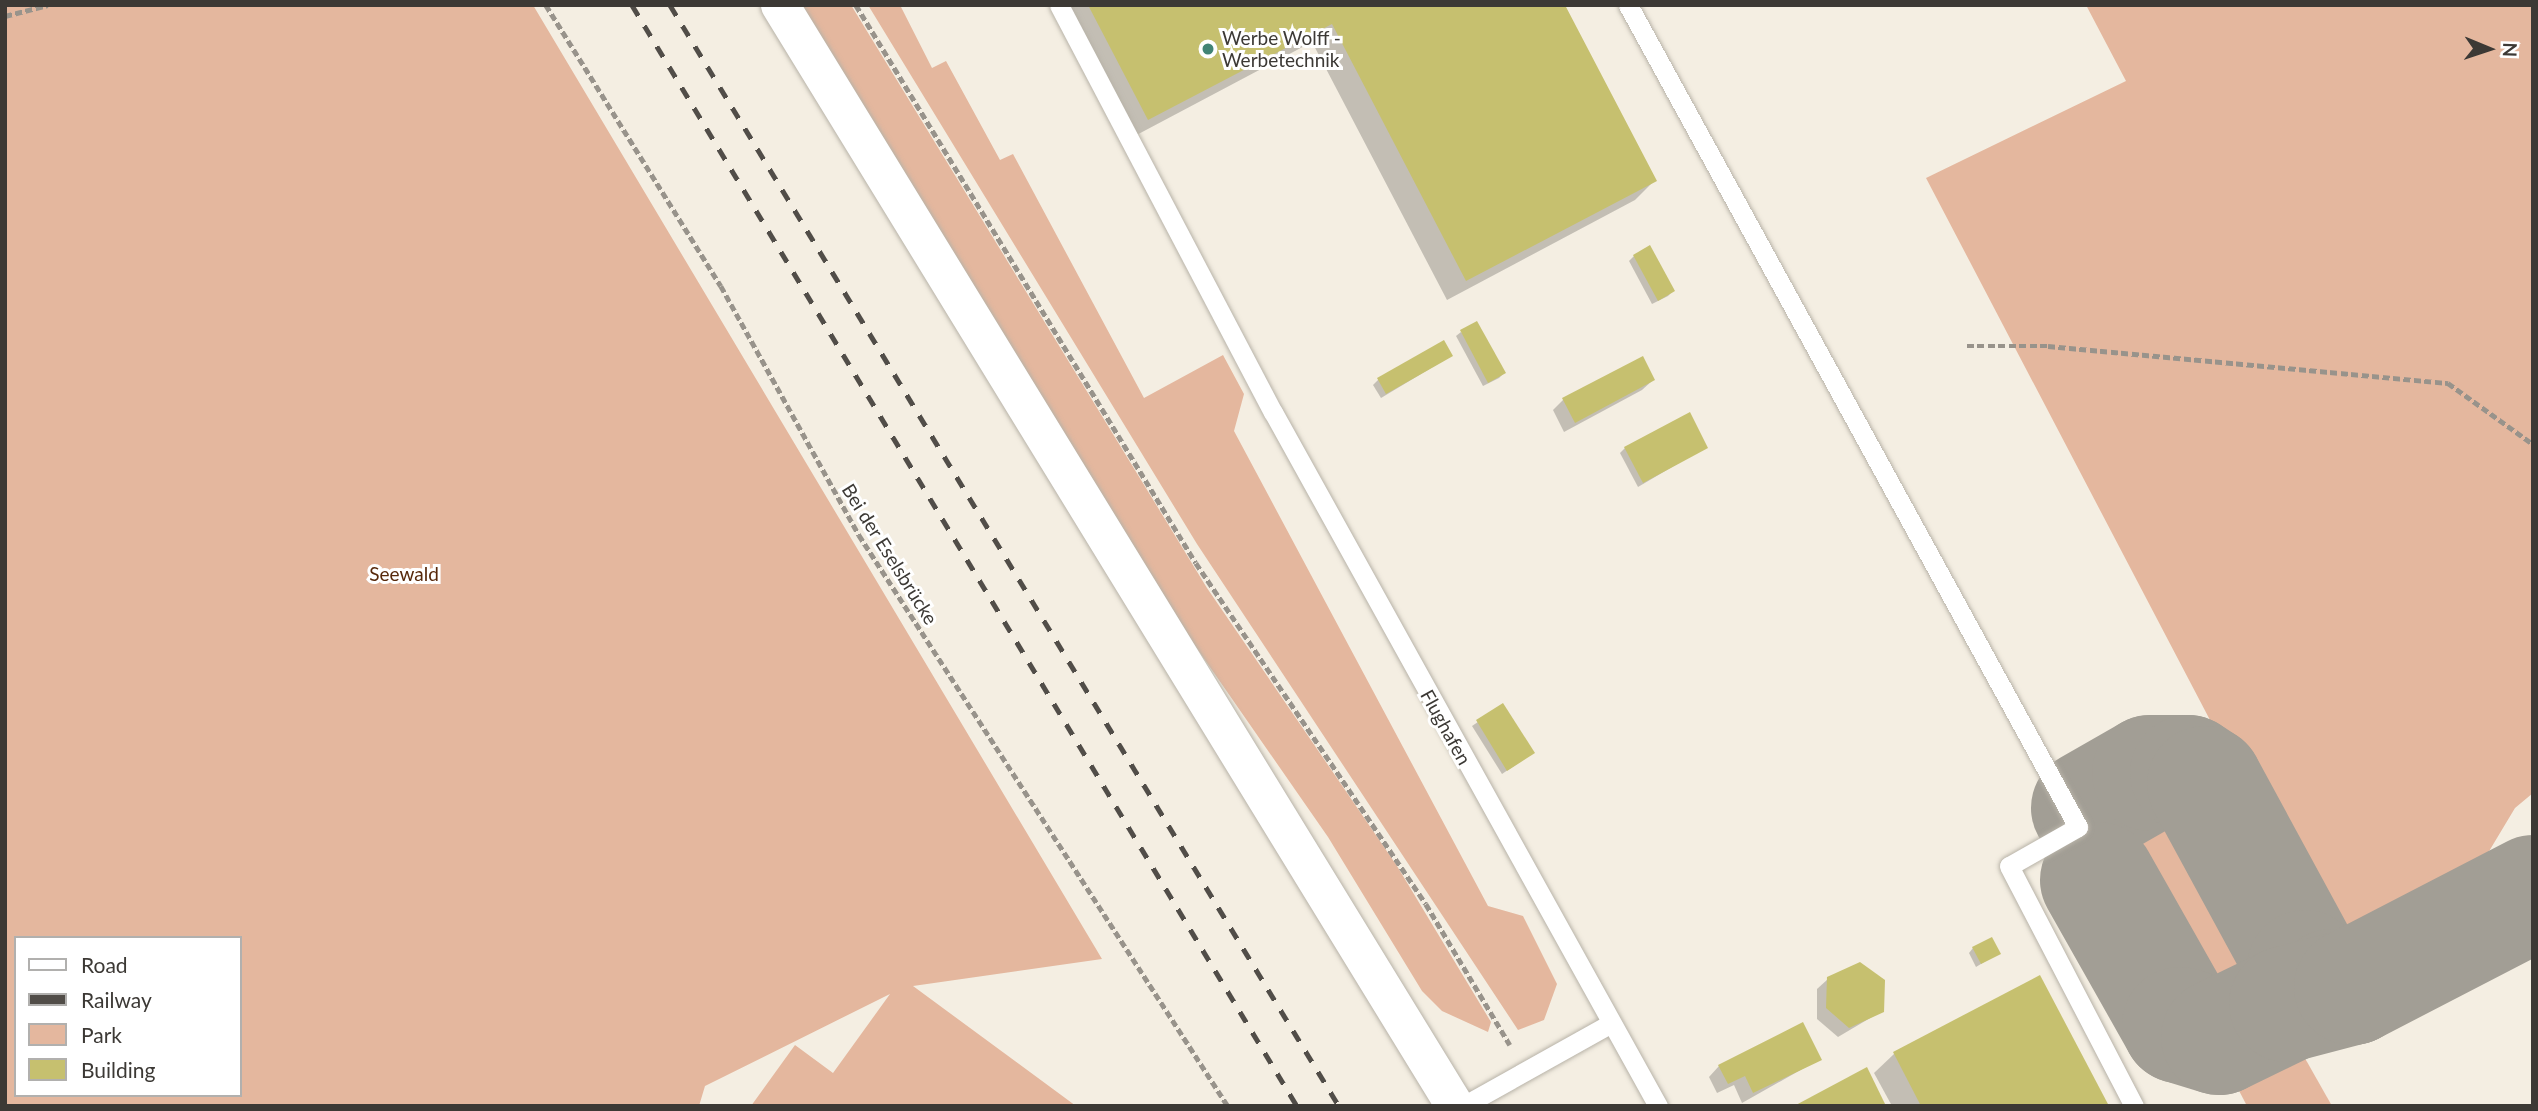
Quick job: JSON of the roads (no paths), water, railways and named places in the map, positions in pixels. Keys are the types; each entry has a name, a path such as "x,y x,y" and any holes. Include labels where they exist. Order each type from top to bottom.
{"street":[{"path":"780,5 1455,1106"}],"lane":[{"name":"Flughafen","path":"1059,5 1238,348 1609,1024 1658,1106"},
{"path":"1628,5 2078,827 2009,866 2134,1106"},
{"path":"1463,1106 1609,1024"}],"railway":[{"path":"632,5 1297,1106"},
{"path":"670,5 1339,1106"}],"place":[{"name":"Werbe Wolff - Werbetechnik","path":"1208,49"}],"park label":[{"name":"Seewald","path":"404,574"}]}
